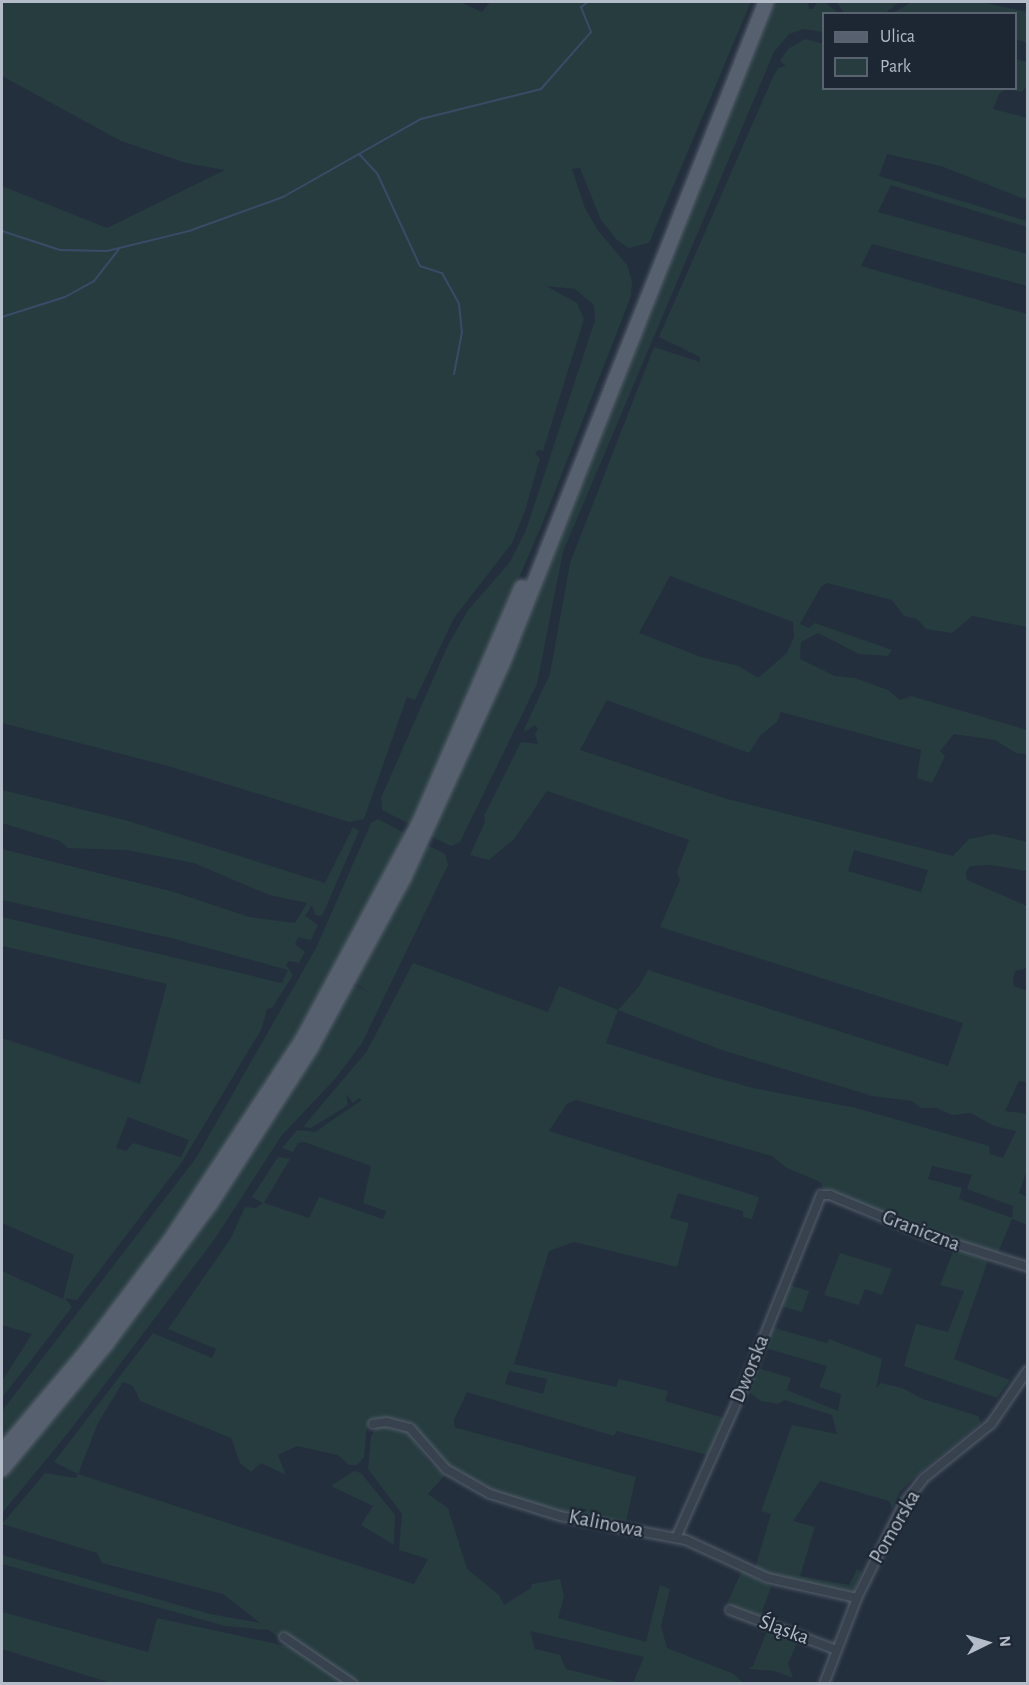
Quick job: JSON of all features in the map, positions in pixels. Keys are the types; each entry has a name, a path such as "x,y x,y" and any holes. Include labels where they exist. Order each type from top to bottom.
{"main road":[{"path":"2,1452 87,1351 194,1208 302,1041 379,902 457,742 529,571 757,2"},
{"path":"2,1469 113,1336 210,1204 311,1047 404,877 502,664 766,2"}],"street":[{"name":"Graniczna","path":"818,1198 830,1195 924,1234 1028,1267"},
{"name":"Dworska","path":"676,1538 745,1384 818,1198"},
{"name":"Pomorska","path":"824,1683 858,1598 908,1497 923,1479 991,1424 1024,1383 1028,1370"},
{"name":"Kalinowa","path":"373,1424 386,1422 410,1428 446,1469 490,1494 560,1516 676,1538 789,1585 858,1598"},
{"name":"Śląska","path":"730,1610 837,1650"},
{"path":"284,1637 352,1683"}],"green space":[{"path":"2,2 460,2 482,12 490,2 751,2 649,243 629,248 617,240 601,220 580,168 572,169 585,208 597,229 627,265 632,281 631,296 544,520 412,825 382,810 381,798 448,645 468,610 510,562 526,530 595,320 594,305 575,289 546,286 577,303 584,319 543,451 538,450 535,454 540,458 525,511 512,543 454,618 415,700 407,697 364,819 349,822 168,766 2,723 2,186 107,228 225,170 186,163 121,141 2,76"},
{"path":"771,2 808,2 809,9 813,9 817,2 825,2 837,12 822,12 822,32 804,29 789,34 774,52 563,552 537,684 460,842 451,846 430,836 569,504 573,505 570,503 736,88 745,91 736,87"},
{"path":"837,2 899,2 886,12 843,12"},
{"path":"912,2 981,2 1027,12 1027,43 1017,39 1017,12 895,12"},
{"path":"805,39 822,44 822,90 1005,90 999,94 993,109 1027,118 1027,200 941,166 887,154 879,176 1027,221 1027,227 891,185 878,212 1027,254 1027,286 872,244 861,266 1027,314 1027,627 972,616 952,633 926,629 917,619 904,616 892,600 827,583 821,587 800,624 809,628 815,623 892,650 888,656 859,654 818,633 801,642 800,659 835,676 855,678 888,690 900,700 911,696 1027,730 1027,754 1016,753 995,740 954,734 940,751 945,756 932,783 917,778 921,750 781,712 777,722 761,735 749,753 607,700 580,750 727,799 953,856 969,839 994,834 1027,842 1027,871 990,865 970,866 966,872 967,880 1027,906 1027,968 1015,971 1013,981 1014,986 1027,991 1027,1082 1019,1081 1005,1111 1027,1114 1027,1170 1019,1193 1027,1197 1027,1225 1012,1219 998,1253 909,1226 825,1192 820,1182 787,1168 772,1156 576,1100 567,1104 549,1131 759,1197 752,1219 743,1217 743,1211 678,1193 670,1218 689,1223 677,1267 574,1242 549,1251 514,1364 616,1387 619,1379 668,1391 665,1401 724,1418 707,1455 617,1431 614,1436 467,1392 454,1420 454,1427 636,1477 626,1521 556,1512 496,1494 450,1472 403,1423 383,1418 372,1419 367,1428 364,1457 357,1465 349,1465 338,1455 297,1446 278,1455 286,1475 261,1463 251,1472 240,1463 231,1438 140,1401 133,1386 123,1382 98,1423 78,1474 54,1462 153,1333 212,1358 216,1349 168,1329 231,1238 245,1207 256,1208 263,1203 252,1197 278,1157 290,1159 264,1203 309,1218 319,1197 383,1219 386,1211 363,1203 371,1166 304,1142 298,1143 293,1152 282,1148 297,1130 315,1132 362,1100 359,1098 353,1103 346,1094 348,1105 311,1128 303,1127 367,1051 413,963 548,1012 559,986 618,1010 640,985 648,970 948,1066 963,1023 660,927 680,880 677,872 689,840 547,791 514,839 489,860 470,855 485,822 484,816 521,742 538,744 535,734 538,729 535,725 524,732 550,674 570,563 654,347 700,362 700,357 659,337 773,77 778,68 786,66 780,61 788,49","holes":["670,576 793,622 794,637 787,653 758,678 739,666 701,657 639,633","854,850 928,870 921,892 848,871","618,1010 722,1050 872,1096 912,1101 921,1108 937,1108 952,1115 971,1113 994,1126 1016,1131 1003,1158 990,1154 989,1146 856,1108 753,1088 606,1043","932,1166 972,1175 967,1189 1013,1206 1012,1218 959,1199 962,1188 928,1179","509,1371 547,1379 543,1394 505,1384"]},
{"path":"1017,59 1027,62 1027,87 1021,92 1012,90 1017,90"},
{"path":"2,790 125,820 325,883 353,827 359,831 322,916 315,915 312,905 305,916 318,925 311,940 298,937 295,944 305,952 299,963 289,961 286,965 293,975 272,1008 267,1009 262,1028 182,1162 77,1300 65,1298 72,1307 2,1398 2,1381 32,1334 2,1325 2,1271 63,1299 74,1255 2,1223 2,1038 140,1084 167,984 2,946 2,917 282,983 288,970 171,938 2,900 2,849 174,892 249,917 295,923 307,903 269,895 194,863 126,850 68,848 60,841 2,823","holes":["128,1117 189,1140 181,1157 133,1143 126,1151 116,1148"]},
{"path":"378,819 408,835 298,1037 199,1192 72,1361 2,1444 2,1411 196,1158 316,948 371,823"},
{"path":"425,844 445,854 448,865 362,1043 335,1079 282,1135 214,1240 68,1433 2,1513 2,1476 352,984 370,993 353,983"},
{"path":"954,1249 988,1260 954,1359 1010,1380 997,1398 904,1366 916,1324 948,1332 964,1291 940,1285"},
{"path":"840,1253 892,1269 882,1295 865,1289 859,1305 824,1295"},
{"path":"789,1285 809,1291 802,1312 780,1306"},
{"path":"771,1327 827,1343 829,1339 882,1359 876,1388 881,1383 902,1388 923,1399 978,1416 981,1423 918,1474 899,1493 892,1509 889,1501 820,1481 793,1521 815,1527 800,1576 849,1585 857,1569 862,1572 854,1591 848,1593 765,1574 755,1568 771,1514 761,1511 792,1425 837,1434 832,1415 784,1400 778,1404 761,1401 751,1394 746,1388 755,1367 791,1378 787,1390 838,1411 841,1394 819,1387 827,1366 762,1347"},
{"path":"383,1424 396,1427 409,1433 430,1463 445,1475 428,1494 448,1508 467,1569 499,1595 504,1605 531,1588 532,1584 560,1579 564,1597 558,1618 646,1642 660,1585 670,1589 661,1626 667,1648 734,1674 743,1683 633,1683 644,1657 530,1631 535,1649 560,1655 566,1669 622,1683 111,1683 2,1649 2,1612 148,1652 157,1618 291,1647 269,1630 225,1626 2,1564 2,1555 210,1614 260,1623 223,1594 102,1563 97,1553 2,1524 45,1473 76,1478 78,1474 414,1584 428,1559 399,1550 402,1514 368,1469 371,1436 377,1427"},
{"path":"354,1471 361,1473 395,1515 394,1545 361,1525 373,1506 331,1486"},
{"path":"742,1570 771,1587 760,1617 727,1604"},
{"path":"768,1628 799,1639 788,1663 793,1678 774,1671 748,1669 753,1666"}],"waterway":[{"path":"2,231 60,250 107,251 189,231 283,197 421,119 541,89 591,32 581,7 588,2"},
{"path":"359,154 377,173 420,266 442,273 459,304 462,332 454,374"},
{"path":"2,317 65,297 94,281 119,249"}]}
